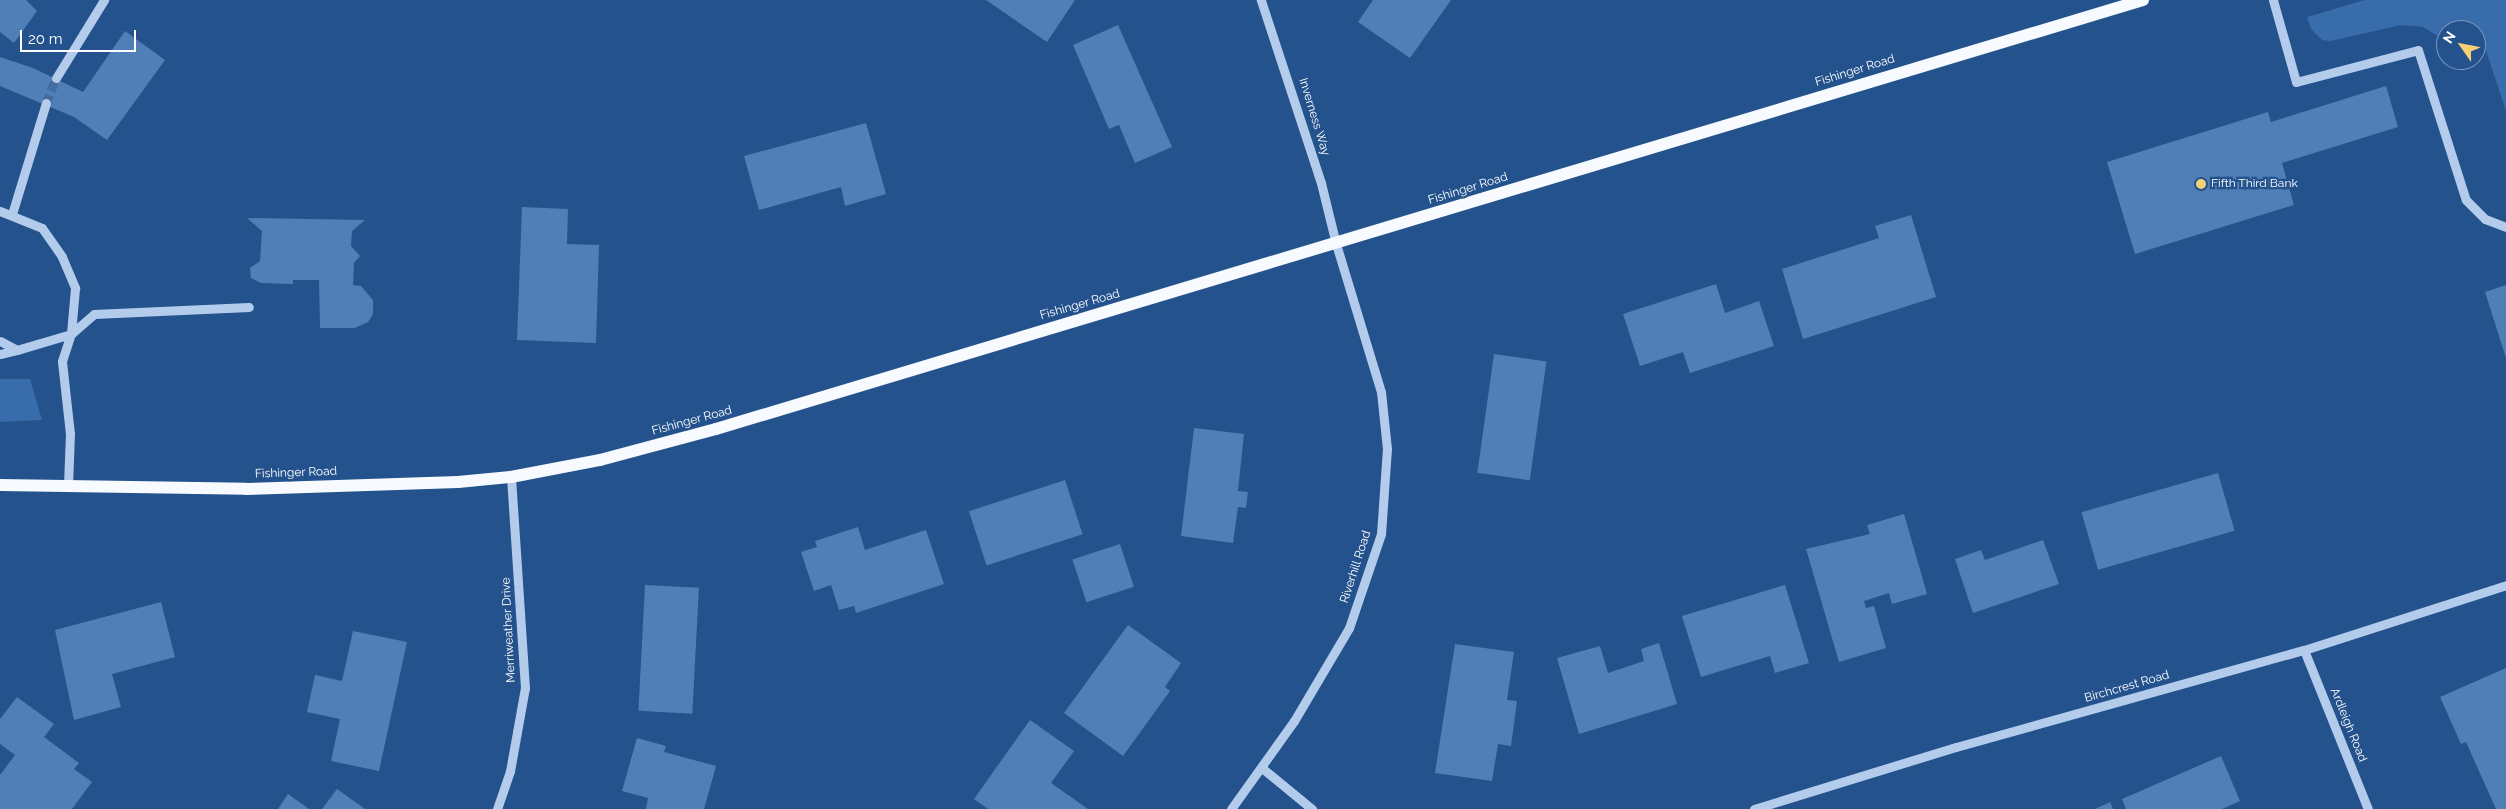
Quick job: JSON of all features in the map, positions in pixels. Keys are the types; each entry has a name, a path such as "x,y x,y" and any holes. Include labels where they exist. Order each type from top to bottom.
{"main road":[{"name":"Fishinger Road","path":"0,485 246,489 458,482 511,477 600,460 716,429 2143,0"}],"street":[{"path":"56,78 104,0"},
{"name":"Inverness Way","path":"1262,0 1322,183 1336,244"},
{"path":"2273,0 2296,82 2418,50 2466,200 2484,219 2504,228"},
{"path":"12,214 46,103"},
{"path":"0,211 12,214 42,228 62,257 75,288 71,334 62,361 70,434 68,485"},
{"name":"Riverhill Road","path":"1231,809 1262,768 1349,628 1381,534 1388,449 1381,392 1336,244"},
{"path":"0,354 71,334 94,314 249,307"},
{"path":"0,341 17,350"},
{"name":"Merriweather Drive","path":"497,809 510,771 525,688 511,477"},
{"name":"Birchcrest Road","path":"1754,809 1956,748 2304,650 2506,585"},
{"name":"Ardleigh Road","path":"2304,650 2368,809"},
{"path":"1262,768 1312,809"}],"shaded area":[{"path":"2365,0 2506,0 2506,111 2486,51 2486,20 2436,20 2436,35 2423,27 2401,25 2331,41 2322,40 2311,29 2307,17"},
{"path":"0,379 30,379 42,420 0,422"}],"building":[{"path":"0,0 26,0 37,11 14,43 0,32"},
{"path":"986,0 1075,0 1047,42"},
{"path":"1373,0 1451,0 1410,58 1358,22"},
{"path":"1118,25 1172,147 1135,163 1119,125 1109,129 1073,45"},
{"path":"125,31 165,60 107,140 74,117 0,86 0,57 33,68 83,92"},
{"name":"Fifth Third Bank","path":"2386,86 2398,127 2282,163 2294,205 2135,254 2107,162 2268,112 2271,122"},
{"path":"866,123 886,194 845,206 841,187 759,210 744,156"},
{"path":"522,207 568,209 567,244 599,245 596,343 517,340"},
{"path":"1911,215 1936,297 1803,339 1782,269 1879,238 1875,226"},
{"path":"247,218 365,220 352,231 351,246 360,256 354,263 353,285 361,286 373,300 373,314 368,322 355,328 320,328 319,280 293,280 293,284 261,283 251,278 250,268 260,261 262,231"},
{"path":"1716,284 1725,313 1759,301 1774,346 1690,373 1683,352 1640,366 1623,314"},
{"path":"2506,285 2506,358 2485,292"},
{"path":"1494,354 1546,361 1530,480 1477,473"},
{"path":"1194,428 1244,434 1238,491 1248,492 1246,508 1238,507 1233,543 1181,536"},
{"path":"2218,473 2235,531 2098,570 2082,512"},
{"path":"1065,480 1083,534 987,565 969,511"},
{"path":"1904,514 1927,594 1892,604 1889,593 1864,601 1866,608 1874,606 1886,648 1839,662 1806,549 1870,534 1867,525"},
{"path":"858,527 865,550 926,530 944,584 856,613 854,606 839,610 831,585 814,591 801,552 817,547 815,541"},
{"path":"2043,540 2059,584 1973,613 1955,559 1981,550 1985,560"},
{"path":"1120,544 1134,587 1086,602 1072,559"},
{"path":"645,585 699,588 692,714 638,711"},
{"path":"1785,585 1809,663 1775,673 1770,656 1701,677 1682,616"},
{"path":"161,602 175,657 112,674 121,707 74,720 55,630"},
{"path":"1128,625 1181,663 1165,687 1170,691 1123,756 1064,713"},
{"path":"353,631 407,642 379,771 331,761 340,719 307,712 315,675 342,681"},
{"path":"1659,643 1677,704 1579,734 1557,658 1600,646 1608,673 1644,661 1641,649"},
{"path":"1455,644 1514,652 1507,700 1517,701 1511,746 1498,744 1492,781 1435,773"},
{"path":"2506,668 2506,809 2496,809 2466,742 2461,744 2440,697"},
{"path":"17,697 54,724 44,737 79,763 74,769 92,782 72,809 0,809 0,775 15,755 0,744 0,719"},
{"path":"1030,720 1074,751 1051,783 1088,809 988,809 974,799"},
{"path":"637,738 666,746 664,752 716,766 704,809 646,809 648,798 622,791"},
{"path":"2221,756 2240,801 2222,809 2126,809 2122,799"},
{"path":"337,789 365,809 322,809"},
{"path":"288,794 309,809 278,809"},
{"path":"2110,802 2113,809 2095,809"}],"tunnel":[{"path":"46,103 56,78"}],"place":[{"name":"Fifth Third Bank","path":"2201,184"}]}
